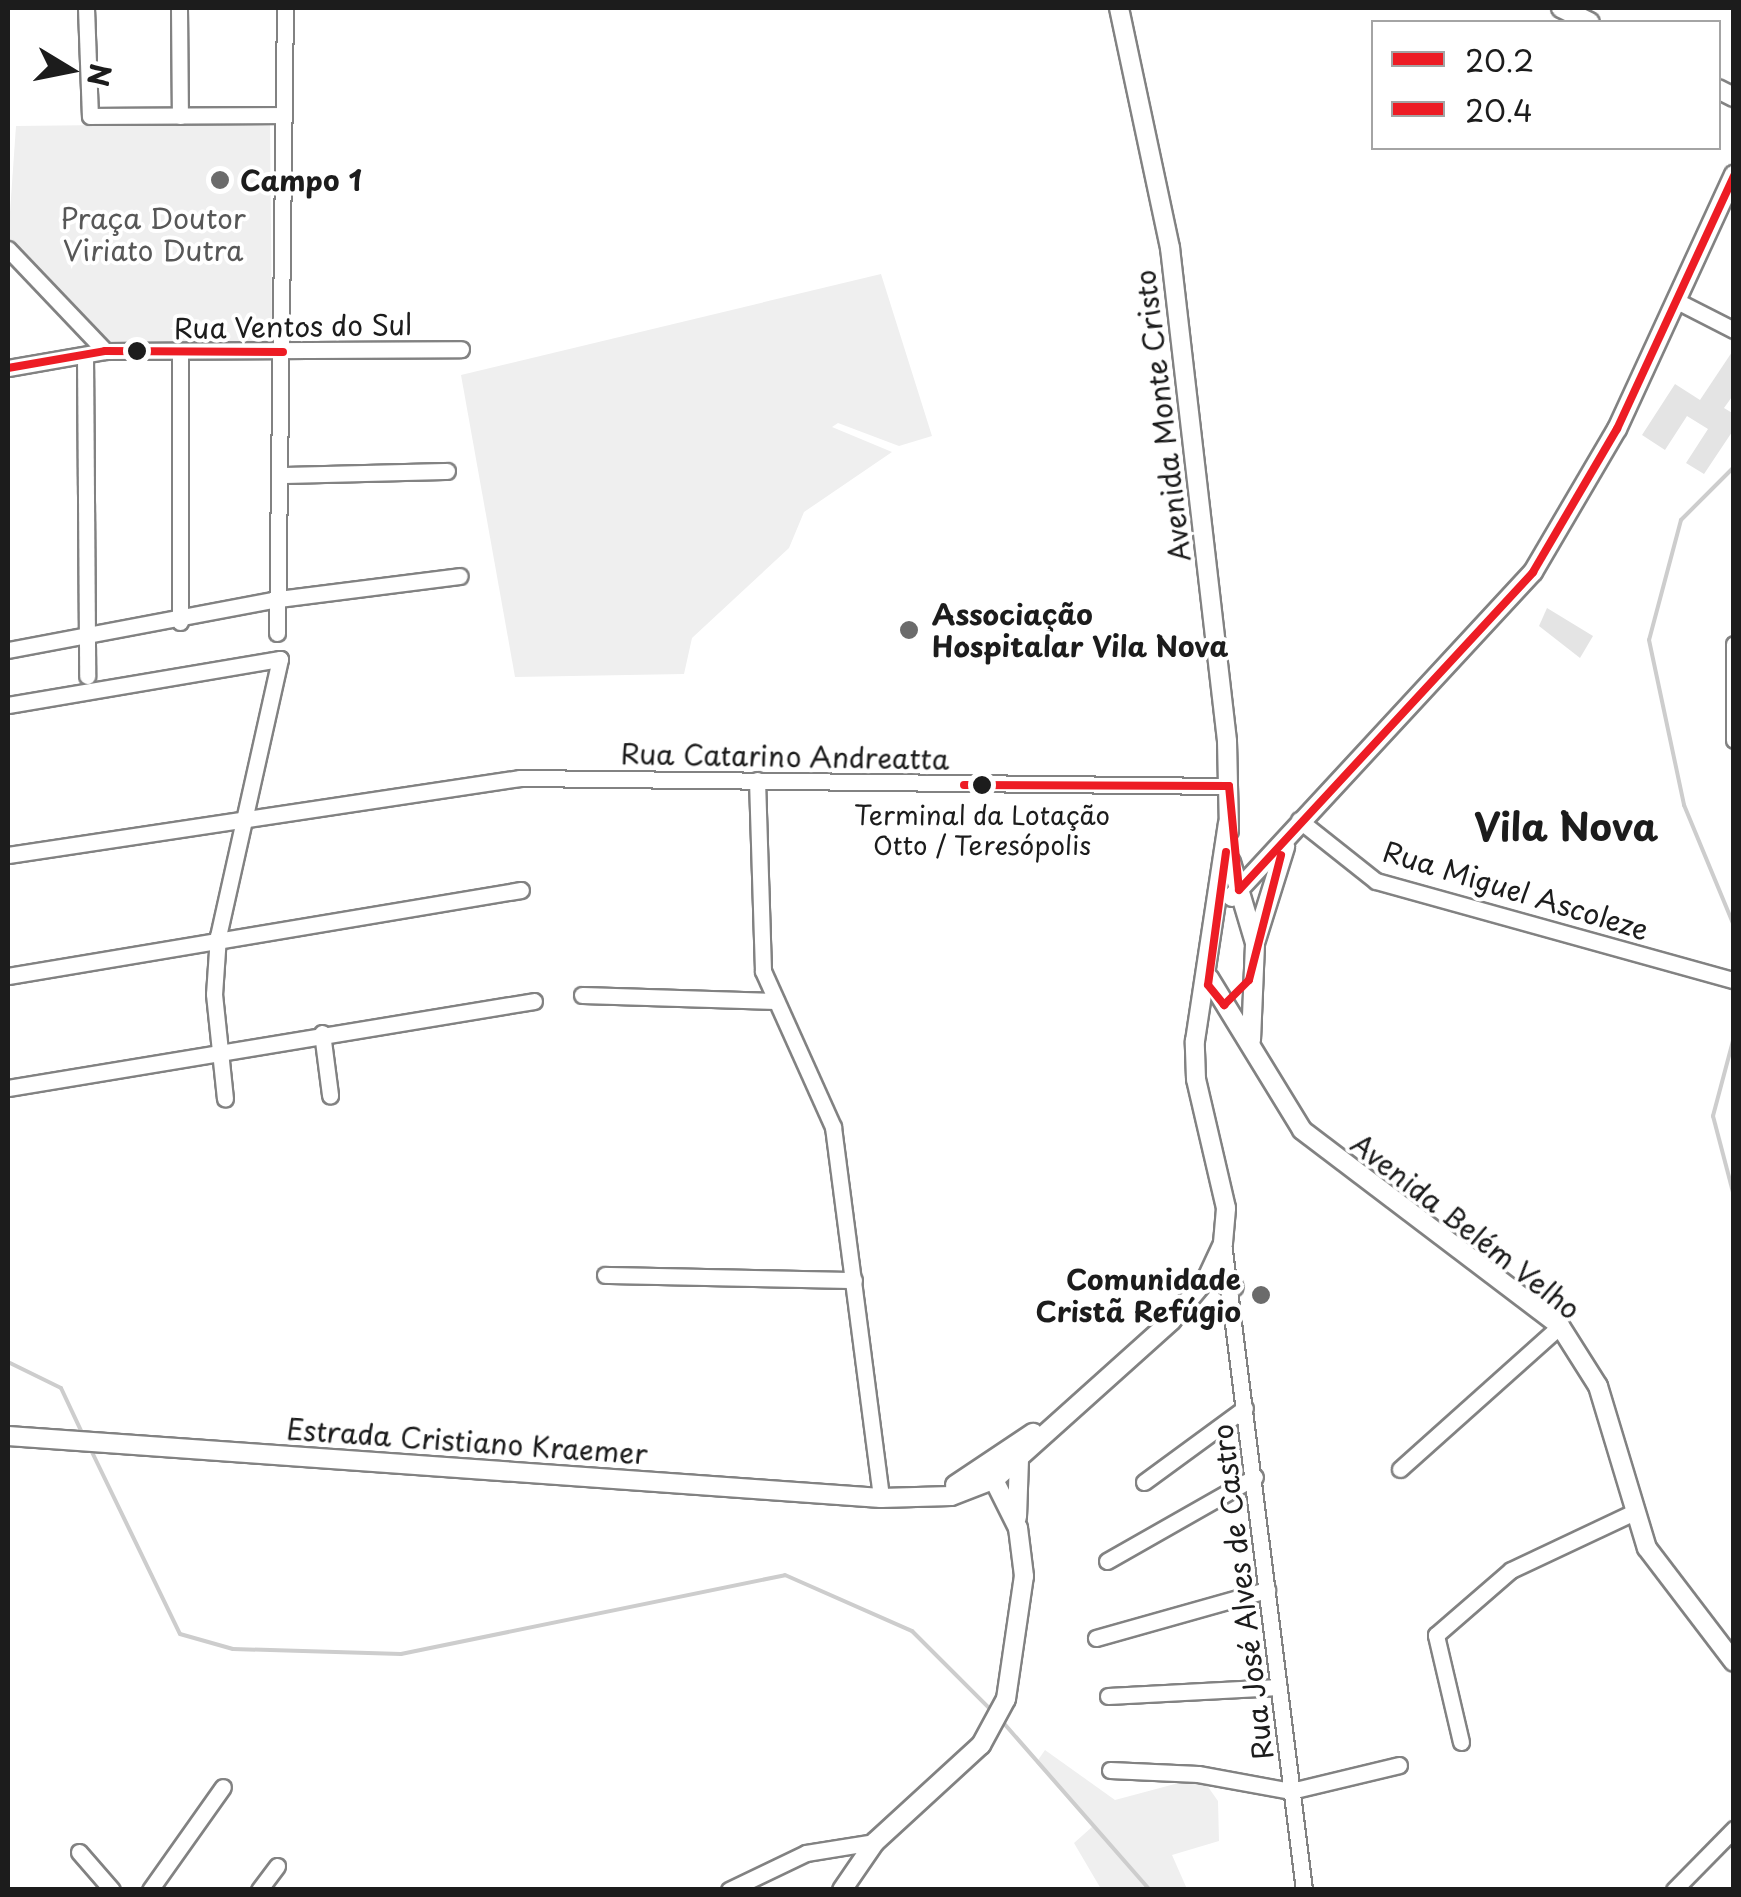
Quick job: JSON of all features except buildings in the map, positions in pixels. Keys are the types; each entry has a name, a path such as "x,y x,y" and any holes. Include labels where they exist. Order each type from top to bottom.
{"main road":[{"name":"Avenida Monte Cristo","path":"1119,8 1170,248 1228,786 1220,912 1209,973"},
{"path":"1561,8 1586,20"},
{"path":"1220,912 1299,820 1449,671 1533,572 1592,476 1734,174"},
{"name":"Avenida Belém Velho","path":"1254,1055 1249,980 1255,942 1267,888 1299,820"},
{"name":"Avenida Monte Cristo","path":"1228,823 1238,890 1255,942"},
{"name":"Avenida Belém Velho","path":"1209,973 1211,993 1224,1005 1281,1104 1324,1151 1560,1326 1598,1386 1647,1548 1734,1662"},
{"name":"Estrada Cristiano Kraemer","path":"924,1495 992,1474 1171,1321 1207,1278 1220,1251 1226,1208 1196,1080 1197,1022 1209,973"},
{"path":"1197,1022 1224,1005 1249,980"},
{"path":"1207,1278 1234,1287"},
{"name":"Estrada Cristiano Kraemer","path":"8,1436 881,1498 951,1496 1018,1461 1090,1391"},
{"path":"842,1890 875,1842 981,1745 1006,1700 1024,1576 1014,1518 1018,1461"},
{"path":"992,1474 1014,1518"},
{"path":"951,1496 1014,1518"}],"street":[{"path":"86,8 88,114 284,115"},
{"path":"178,8 180,116"},
{"path":"278,633 285,8"},
{"path":"8,249 105,351"},
{"path":"1677,302 1734,330"},
{"name":"Rua Ventos do Sul","path":"8,368 105,351 180,354 461,349"},
{"path":"180,354 180,622"},
{"path":"85,355 87,676"},
{"path":"282,475 447,471"},
{"path":"8,650 180,622 278,599 460,576"},
{"path":"1734,644 1734,740"},
{"path":"8,705 280,659 218,936 225,1098"},
{"name":"Rua Catarino Andreatta","path":"8,856 246,816 520,778 1228,786"},
{"path":"757,780 762,971 833,1127 881,1498"},
{"name":"Rua Miguel Ascoleze","path":"1299,820 1376,880 1734,980"},
{"path":"8,976 218,936 521,890"},
{"path":"582,995 776,1001"},
{"path":"8,1088 322,1033 534,1001"},
{"path":"322,1033 330,1095"},
{"name":"Rua José Alves de Castro","path":"1220,1251 1234,1287 1245,1408 1304,1890"},
{"path":"605,1275 854,1280"},
{"path":"1400,1469 1560,1326"},
{"path":"1144,1482 1245,1408"},
{"path":"1108,1561 1254,1477"},
{"path":"1461,1742 1436,1635 1511,1570 1634,1512"},
{"path":"1096,1638 1267,1590"},
{"path":"1108,1696 1280,1687"},
{"path":"1110,1770 1198,1774 1291,1791 1399,1765"},
{"path":"150,1890 222,1787"},
{"path":"1674,1890 1734,1829"},
{"path":"729,1890 806,1853 875,1842"},
{"path":"79,1852 112,1890"},
{"path":"259,1890 276,1866"}],"green space":[{"name":"Praça Doutor Viriato Dutra","path":"270,123 272,342 107,344 8,241 16,126"},
{"path":"881,274 932,436 899,446 838,423 832,427 892,452 804,512 789,548 692,638 684,674 515,677 461,375"},
{"path":"1045,1750 1115,1800 1201,1777 1218,1801 1219,1841 1172,1855 1187,1889 1101,1889 1074,1843 1092,1827 1036,1763"}],"waterway":[{"path":"1734,467 1681,520 1649,640 1684,805 1734,926"},
{"path":"1734,1037 1713,1116 1734,1196"},
{"path":"8,1362 61,1388 84,1437"},
{"path":"91,1450 180,1634 233,1649 401,1654 785,1575 912,1631 991,1710"},
{"path":"1001,1720 1150,1890"}],"transit line":[{"name":"20.2","path":"964,785 1229,786 1239,890 1533,572 1617,429 1734,176"},
{"name":"20.4","path":"8,368 105,351 283,352"},
{"name":"20.2","path":"1226,852 1208,985 1224,1005 1249,980 1281,855"}],"place":[{"name":"Campo 1","path":"220,180"},
{"name":"Associação Hospitalar Vila Nova","path":"909,630"},
{"name":"Terminal da Lotação Otto / Teresópolis","path":"982,785"},
{"name":"Comunidade Cristã Refúgio","path":"1261,1295"}],"district":[{"name":"Vila Nova","path":"1566,826"}]}
